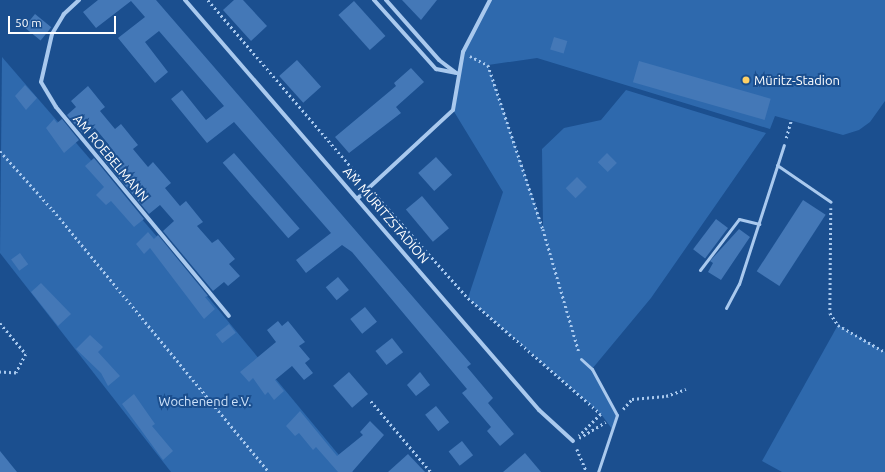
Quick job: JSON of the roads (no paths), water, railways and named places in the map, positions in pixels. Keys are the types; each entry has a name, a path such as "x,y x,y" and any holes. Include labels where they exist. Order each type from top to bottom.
{"street":[{"name":"AM ROEBELMANN","path":"79,0 64,14 52,34 41,82 56,107 229,316"},
{"name":"AM MÜRITZSTADION","path":"185,0 358,198 539,410 573,441"},
{"path":"374,0 436,69 457,73"},
{"path":"386,0 439,60 457,73"},
{"path":"358,198 453,110 457,73 463,52 490,0"}],"lane":[{"path":"726,308 739,284 784,145"},
{"path":"777,165 831,202"},
{"path":"700,270 739,219 759,224"},
{"path":"582,359 592,369 617,415 598,472"}],"place":[{"name":"Müritz-Stadion","path":"746,80"}],"park label":[{"name":"Wochenend e.V.","path":"205,401"}]}
